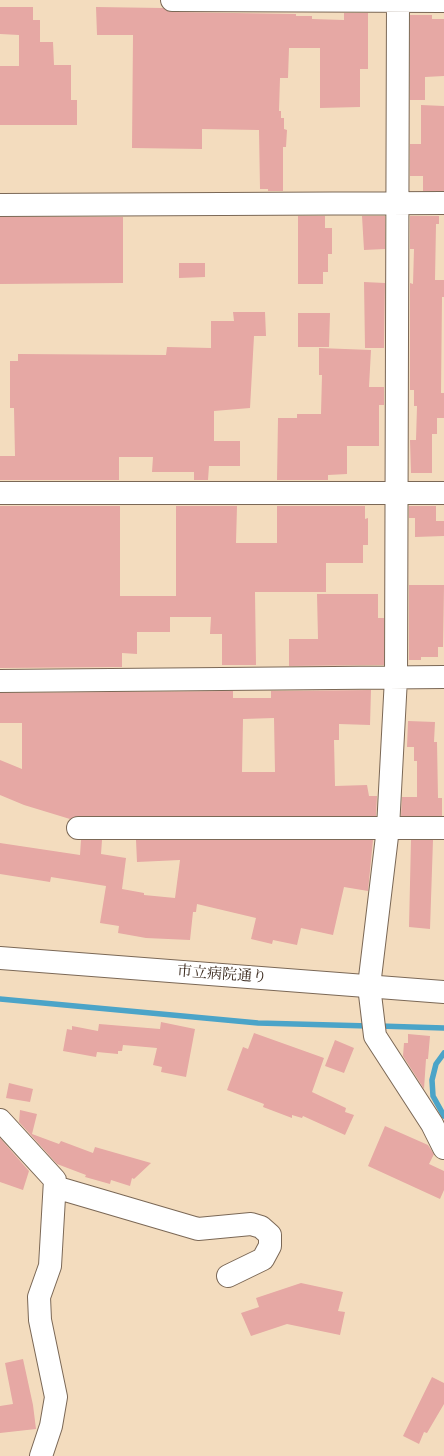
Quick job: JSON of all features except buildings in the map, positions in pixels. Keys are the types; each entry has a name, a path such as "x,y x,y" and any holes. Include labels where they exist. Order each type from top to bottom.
{"street":[{"path":"172,0 444,1"},
{"path":"398,0 398,494 396,678 388,828 369,986 375,1036 432,1124 444,1148"},
{"path":"0,204 444,203"},
{"path":"0,493 444,493"},
{"path":"0,681 444,677"},
{"path":"78,828 444,828"},
{"name":"市立病院通り","path":"0,958 444,992"},
{"path":"0,1120 55,1180 50,1266 39,1297 40,1320 56,1397 51,1426 41,1456"},
{"path":"55,1187 198,1229 251,1224 261,1227 270,1235 270,1246 263,1259 228,1276"}],"waterway":[{"path":"0,999 258,1023 369,1026"},
{"path":"379,1026 444,1028"},
{"path":"444,1053 436,1064 432,1080 433,1096 444,1116"}]}
